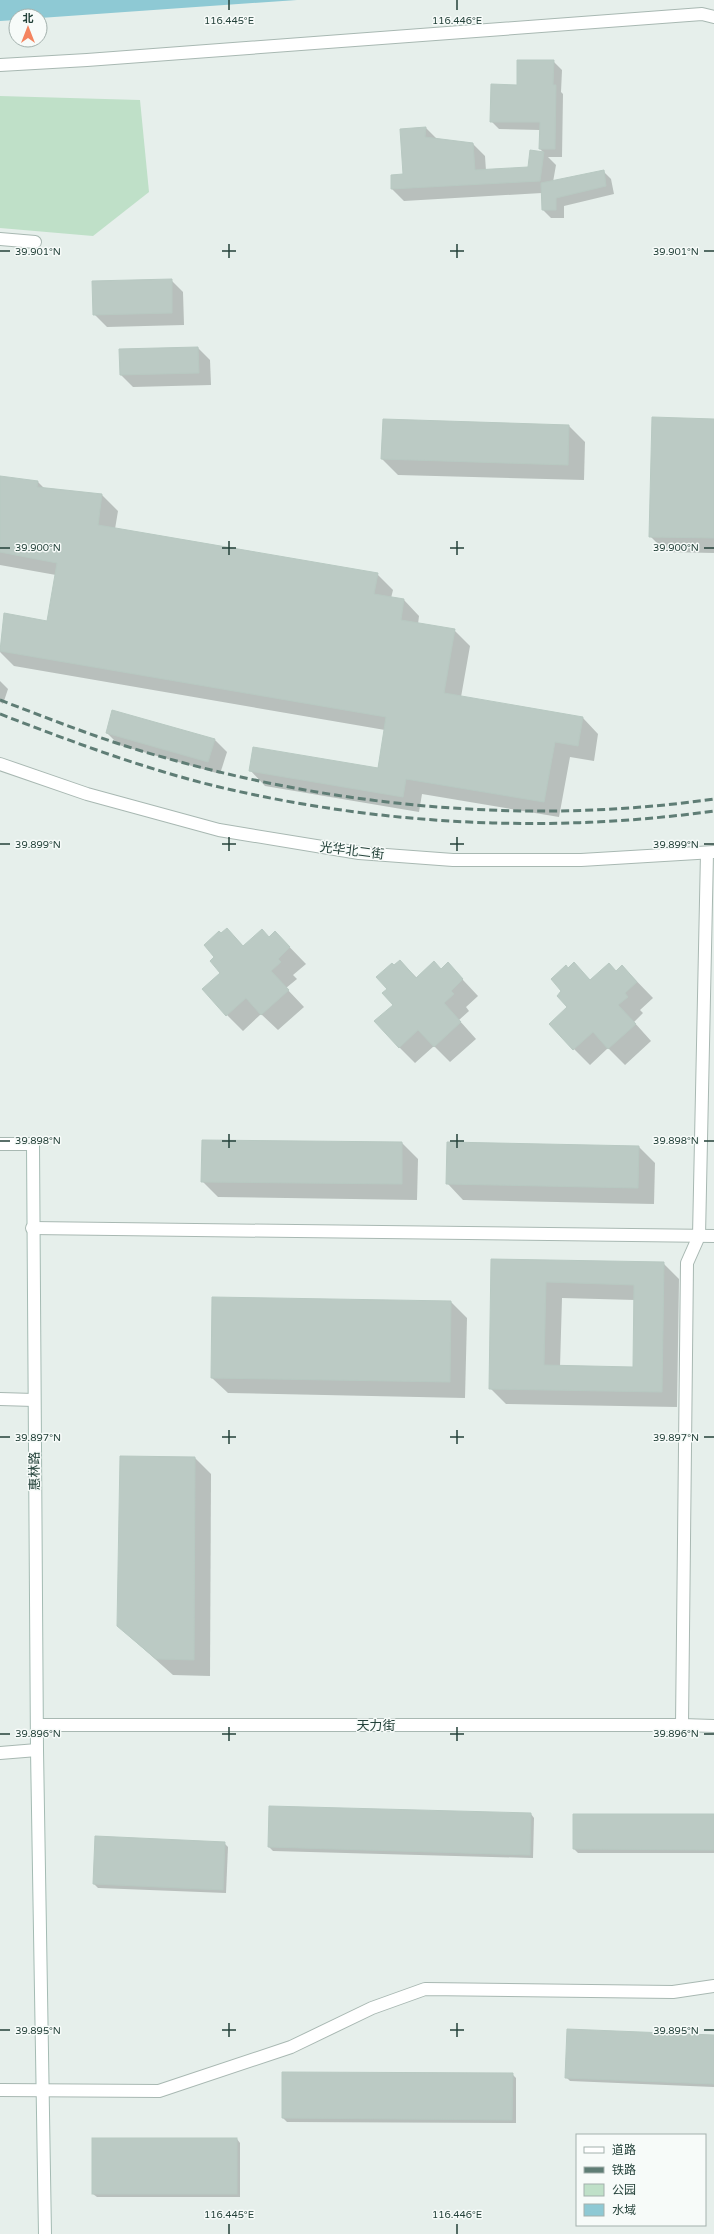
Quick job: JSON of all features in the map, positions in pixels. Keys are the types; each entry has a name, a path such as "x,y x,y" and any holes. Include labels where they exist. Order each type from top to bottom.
{"street":[{"path":"0,65 87,60 702,14 714,17"},
{"path":"0,239 35,242"},
{"name":"光华北二街","path":"0,764 87,794 219,830 360,853 453,860 582,860 711,852"},
{"path":"682,1725 688,1263 699,1236 711,852"},
{"name":"惠林路","path":"0,1144 33,1144 32,1228 37,1750 41,2090 45,2234"},
{"path":"32,1228 714,1236"},
{"path":"0,1399 34,1400"},
{"name":"天力街","path":"37,1725 714,1726"},
{"path":"0,1753 37,1750"},
{"path":"0,2090 159,2091 291,2047 372,2008 425,1989 673,1992 714,1986"}],"green space":[{"path":"0,96 140,100 149,192 93,236 0,228"}],"water":[{"path":"0,0 297,0 48,17 48,8 8,8 8,20 0,21"}],"building":[{"path":"517,60 554,60 553,85 556,85 555,149 539,149 540,122 490,122 491,84 517,85"},
{"path":"426,127 425,137 473,143 475,170 528,167 530,150 544,152 540,181 391,189 391,175 403,174 400,129"},
{"path":"604,170 606,186 556,198 556,210 542,210 541,183"},
{"path":"172,279 172,313 93,315 92,281"},
{"path":"198,347 199,373 120,375 119,349"},
{"path":"652,417 714,419 714,538 649,537"},
{"path":"383,419 569,425 568,465 381,459"},
{"path":"0,476 38,481 37,487 102,494 98,525 378,573 374,594 404,599 401,620 455,629 444,693 583,717 578,746 555,742 544,802 406,779 403,797 249,771 253,747 378,768 386,717 0,651 4,613 47,621 57,563 0,552"},
{"path":"112,710 215,739 208,762 106,733"},
{"path":"227,928 243,946 262,929 269,937 275,931 290,947 278,959 281,962 271,971 289,990 261,1015 246,998 226,1016 202,989 220,973 210,961 214,957 204,945 219,931 221,933"},
{"path":"400,960 416,978 434,961 441,969 448,962 463,979 451,991 454,994 444,1003 461,1022 434,1047 418,1030 399,1048 374,1021 393,1005 382,993 387,989 376,977 392,963 394,965"},
{"path":"574,962 590,980 609,963 616,971 622,965 637,982 625,993 628,997 618,1005 636,1024 608,1049 593,1032 573,1050 549,1024 567,1007 557,996 561,991 551,979 566,965 568,968"},
{"path":"202,1140 402,1142 402,1184 201,1182"},
{"path":"447,1142 639,1146 638,1188 446,1184"},
{"path":"491,1259 664,1262 662,1392 489,1389","holes":["546,1282 634,1285 633,1367 544,1365"]},
{"path":"212,1297 451,1301 450,1382 211,1378"},
{"path":"120,1456 195,1457 194,1660 156,1659 117,1626"},
{"path":"269,1806 531,1813 530,1855 268,1847"},
{"path":"573,1814 714,1814 714,1850 573,1849"},
{"path":"95,1836 225,1842 223,1890 93,1884"},
{"path":"567,2029 714,2035 714,2084 565,2078"},
{"path":"282,2072 513,2073 512,2120 282,2118"},
{"path":"92,2138 237,2138 237,2194 92,2194"}],"railway":[{"path":"0,700 103,739 166,758 233,775 301,789 369,800 438,807 507,811 576,811 645,807 714,799"},
{"path":"0,714 106,753 188,779 276,799 338,810 463,822 526,823 589,822 652,818 714,811"}]}
